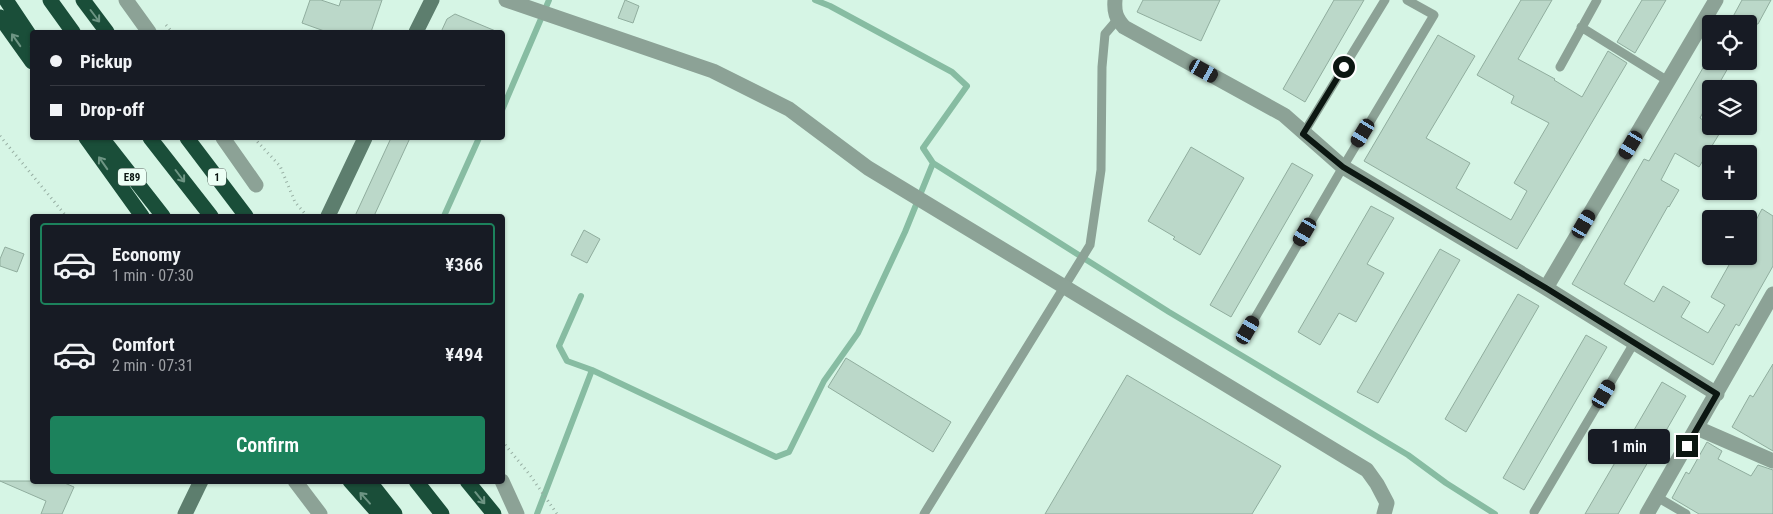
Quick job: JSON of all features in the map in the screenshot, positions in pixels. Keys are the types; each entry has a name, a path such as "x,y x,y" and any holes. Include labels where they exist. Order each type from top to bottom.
{"highway":[{"path":"6,0 30,36"},
{"path":"50,0 72,30"},
{"path":"82,0 105,30"},
{"path":"0,17 30,59"},
{"path":"87,140 141,214"},
{"name":"E89","path":"104,140 161,214"},
{"path":"152,140 208,214"},
{"name":"1","path":"189,140 244,214"},
{"path":"353,484 379,514"},
{"path":"371,484 395,514"},
{"path":"418,484 442,514"},
{"path":"469,484 494,514"}],"street":[{"path":"126,0 148,30"},
{"path":"417,30 432,0"},
{"path":"506,0 713,71 789,109 868,168 1367,470 1387,503 1384,514"},
{"path":"1115,0 1114,10 1117,20 1124,27 1284,115 1303,134 1343,167 1546,288 1717,394"},
{"path":"1546,288 1716,0"},
{"path":"223,140 256,185"},
{"path":"329,214 364,140"},
{"path":"1647,514 1771,303"},
{"path":"1697,428 1773,461"},
{"path":"186,514 200,484"},
{"path":"297,484 320,514"},
{"path":"504,484 517,514"}],"lane":[{"path":"1303,134 1385,0"},
{"path":"1248,330 1434,15 1407,0"},
{"path":"1560,67 1597,0"},
{"path":"924,514 1090,245 1101,170 1102,67 1105,34 1117,20"},
{"path":"1581,28 1668,81"},
{"path":"1534,512 1634,343"},
{"path":"1657,497 1686,514"}],"path":[{"path":"0,136 64,214"},
{"path":"256,140 280,166 295,202 305,214"},
{"path":"505,445 530,475 557,514"}],"building":[{"path":"310,0 321,0 339,6 341,0 382,0 372,30 321,30 302,23"},
{"path":"625,0 639,6 633,23 618,18"},
{"path":"1143,0 1220,0 1201,41 1137,12"},
{"path":"1334,0 1364,0 1305,102 1283,89"},
{"path":"1521,0 1552,0 1518,59 1555,79 1582,97 1608,51 1627,63 1517,249 1364,161 1438,35 1475,56 1426,138 1470,163 1456,188 1511,220 1527,191 1514,183 1549,123 1511,103 1514,96 1477,75"},
{"path":"1642,0 1666,0 1635,53 1617,42"},
{"path":"1742,0 1771,0 1758,24 1757,15 1734,15"},
{"path":"455,14 493,30 442,30 447,19"},
{"path":"1702,70 1727,70 1721,80 1702,80 1702,114 1700,118 1702,119 1702,135 1719,135 1712,145 1702,145 1702,162 1699,167 1675,153 1661,180 1679,190 1624,284 1654,302 1663,286 1690,302 1681,317 1708,333 1725,305 1711,297 1729,265 1757,265 1757,218 1762,209 1773,216 1773,266 1739,326 1736,324 1713,365 1572,284 1644,159 1649,161"},
{"path":"390,140 409,140 375,214 356,214"},
{"path":"1191,147 1244,178 1200,255 1148,221"},
{"path":"1292,163 1313,175 1231,317 1210,305"},
{"path":"1371,206 1394,218 1367,264 1384,273 1356,322 1339,313 1320,345 1298,332"},
{"path":"584,230 600,239 587,263 571,255"},
{"path":"5,247 24,254 17,272 0,266 0,259"},
{"path":"1440,249 1460,260 1378,403 1357,392"},
{"path":"1518,294 1539,306 1466,432 1445,419"},
{"path":"1586,335 1607,347 1524,490 1503,478"},
{"path":"846,358 951,422 933,452 828,387"},
{"path":"1773,364 1773,451 1732,427 1750,395 1753,397"},
{"path":"1127,375 1281,466 1252,514 1045,514"},
{"path":"1662,382 1686,396 1618,514 1585,514"},
{"path":"1707,442 1722,451 1718,459 1751,476 1758,465 1773,470 1773,514 1699,514 1672,498 1686,472 1689,474"},
{"path":"0,481 30,481 30,484 67,484 74,487 62,514 41,514 46,501"}],"waterway":[{"path":"505,103 549,0"},
{"path":"815,0 830,6 952,72 967,86 923,148 933,163 1169,312 1408,455 1446,483 1495,514"},
{"path":"445,214 478,140"},
{"path":"581,296 559,346 567,361 592,370 776,457 789,452 824,381 858,333 905,232 933,163"},
{"path":"537,514 592,370"}],"route":[{"path":"1344,67 1303,134 1343,167 1546,288 1717,394 1687,446"}]}
